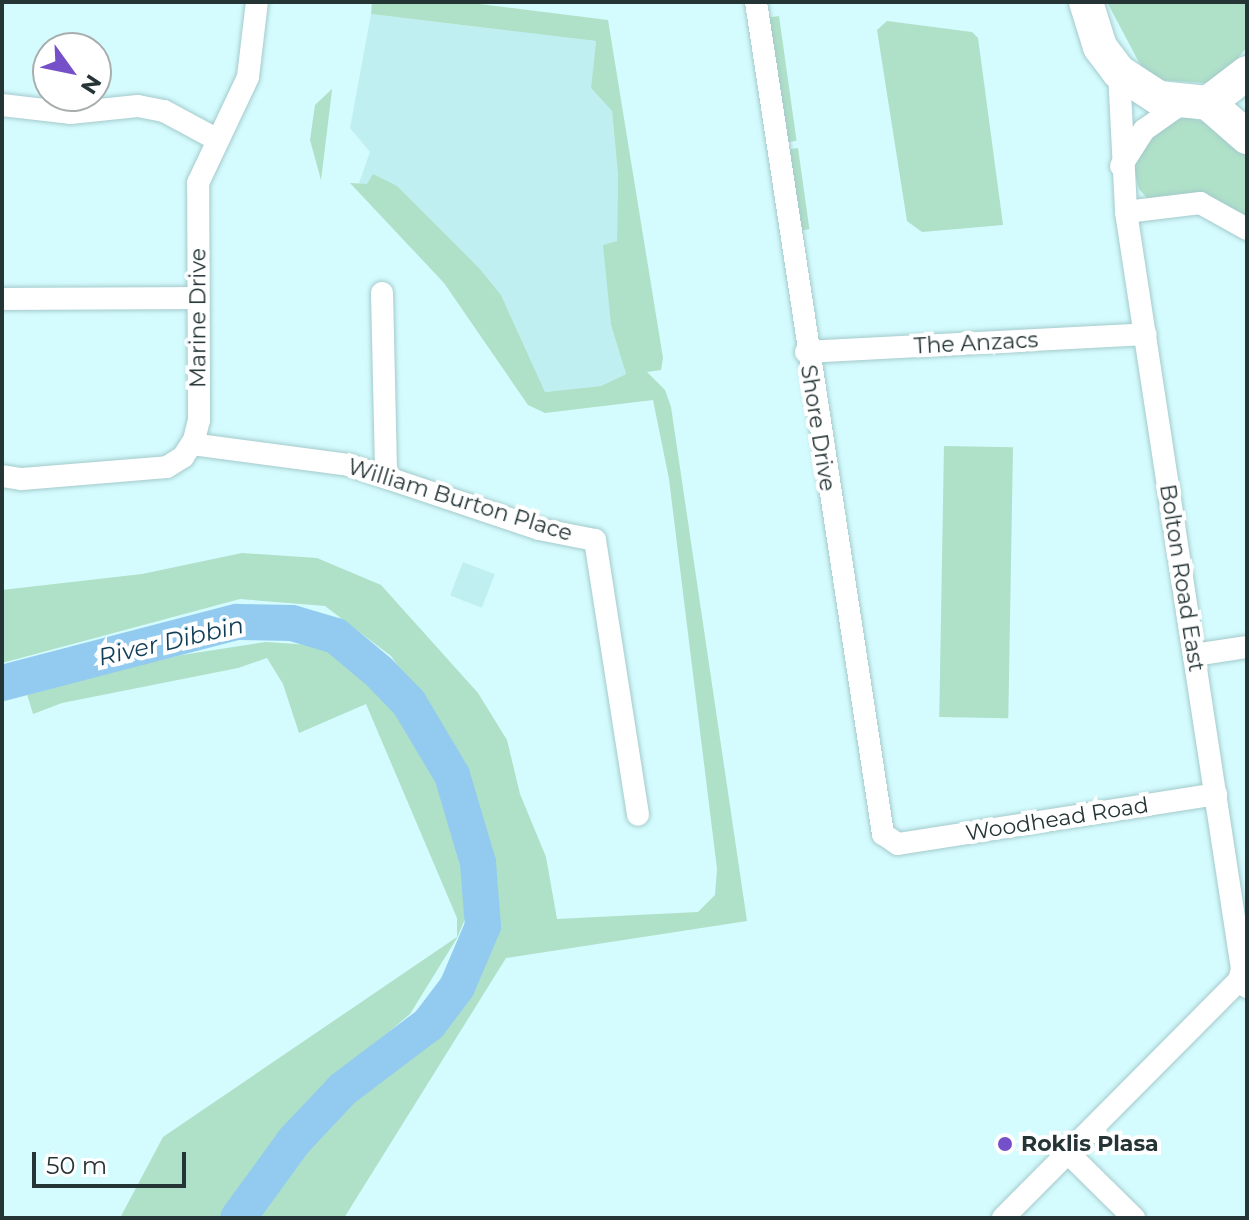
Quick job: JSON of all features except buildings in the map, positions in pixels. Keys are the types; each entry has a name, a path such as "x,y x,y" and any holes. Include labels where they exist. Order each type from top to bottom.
{"highway":[{"path":"1086,2 1100,47 1119,72 1159,98 1194,104 1247,137"},
{"path":"1194,104 1247,73"}],"street":[{"name":"Marine Drive","path":"192,444 199,420 198,183 216,139 248,77 257,2"},
{"name":"Shore Drive","path":"756,2 806,352 883,834 898,844"},
{"name":"Bolton Road East","path":"1119,72 1121,166 1126,212 1243,983"},
{"path":"1121,166 1144,130 1194,104"},
{"path":"2,105 70,113 138,106 164,111 216,139"},
{"path":"1126,212 1200,203 1247,229"},
{"path":"382,293 386,476"},
{"path":"2,299 198,298"},
{"name":"The Anzacs","path":"806,352 1146,334"},
{"path":"2,476 22,479 167,467 192,444"},
{"name":"William Burton Place","path":"192,444 349,465 539,529 595,540 638,815"},
{"path":"1194,655 1247,647"},
{"name":"Woodhead Road","path":"898,844 1216,794"},
{"path":"1003,1218 1243,983"},
{"path":"1068,1153 1134,1218"}],"shaded area":[{"path":"371,14 596,41 591,88 612,111 618,175 617,241 604,245 611,325 626,374 601,386 545,392 501,295 359,183 370,152 350,128"},
{"path":"463,562 495,574 482,608 450,596"}],"green space":[{"path":"372,2 463,2 608,20 663,358 661,370 647,372 665,390 671,407 747,921 506,958 344,1218 250,1218 308,1139 349,1096 427,1039 454,1008 485,956 497,906 495,867 478,805 451,743 391,656 325,606 240,599 2,663 2,590 142,574 242,553 317,558 381,585 478,693 507,740 520,794 546,857 557,919 698,912 715,895 717,869 669,479 653,400 545,413 528,405 444,283 350,183 367,184 373,174 397,186 478,267 501,295 545,392 601,386 626,374 611,325 603,245 617,241 618,175 612,111 591,88 596,41 371,14"},
{"path":"1107,2 1247,2 1247,47 1225,74 1205,83 1161,80 1142,68"},
{"path":"779,16 797,141 785,142 767,18"},
{"path":"887,21 972,32 978,38 1003,225 922,232 907,221 877,30"},
{"path":"332,89 321,180 310,140 315,105"},
{"path":"1188,117 1223,128 1247,154 1247,219 1213,197 1164,201 1147,198 1139,189 1133,166 1143,143 1170,121"},
{"path":"798,148 809,229 797,231 785,150"},
{"path":"944,446 1013,447 1008,718 939,717"},
{"path":"266,642 325,646 373,681 411,732 444,798 470,907 457,938 410,1014 321,1089 222,1218 120,1218 163,1137 457,937 457,918 366,704 299,733 283,684 267,658 238,668 62,703 33,714 26,691 182,655"}],"waterway":[{"name":"River Dibbin","path":"2,683 237,622 292,623 336,636 379,672 409,703 452,775 478,863 483,926 457,987 429,1024 343,1089 294,1141 238,1218"}],"place":[{"name":"Roklis Plasa","path":"1005,1144"}]}
